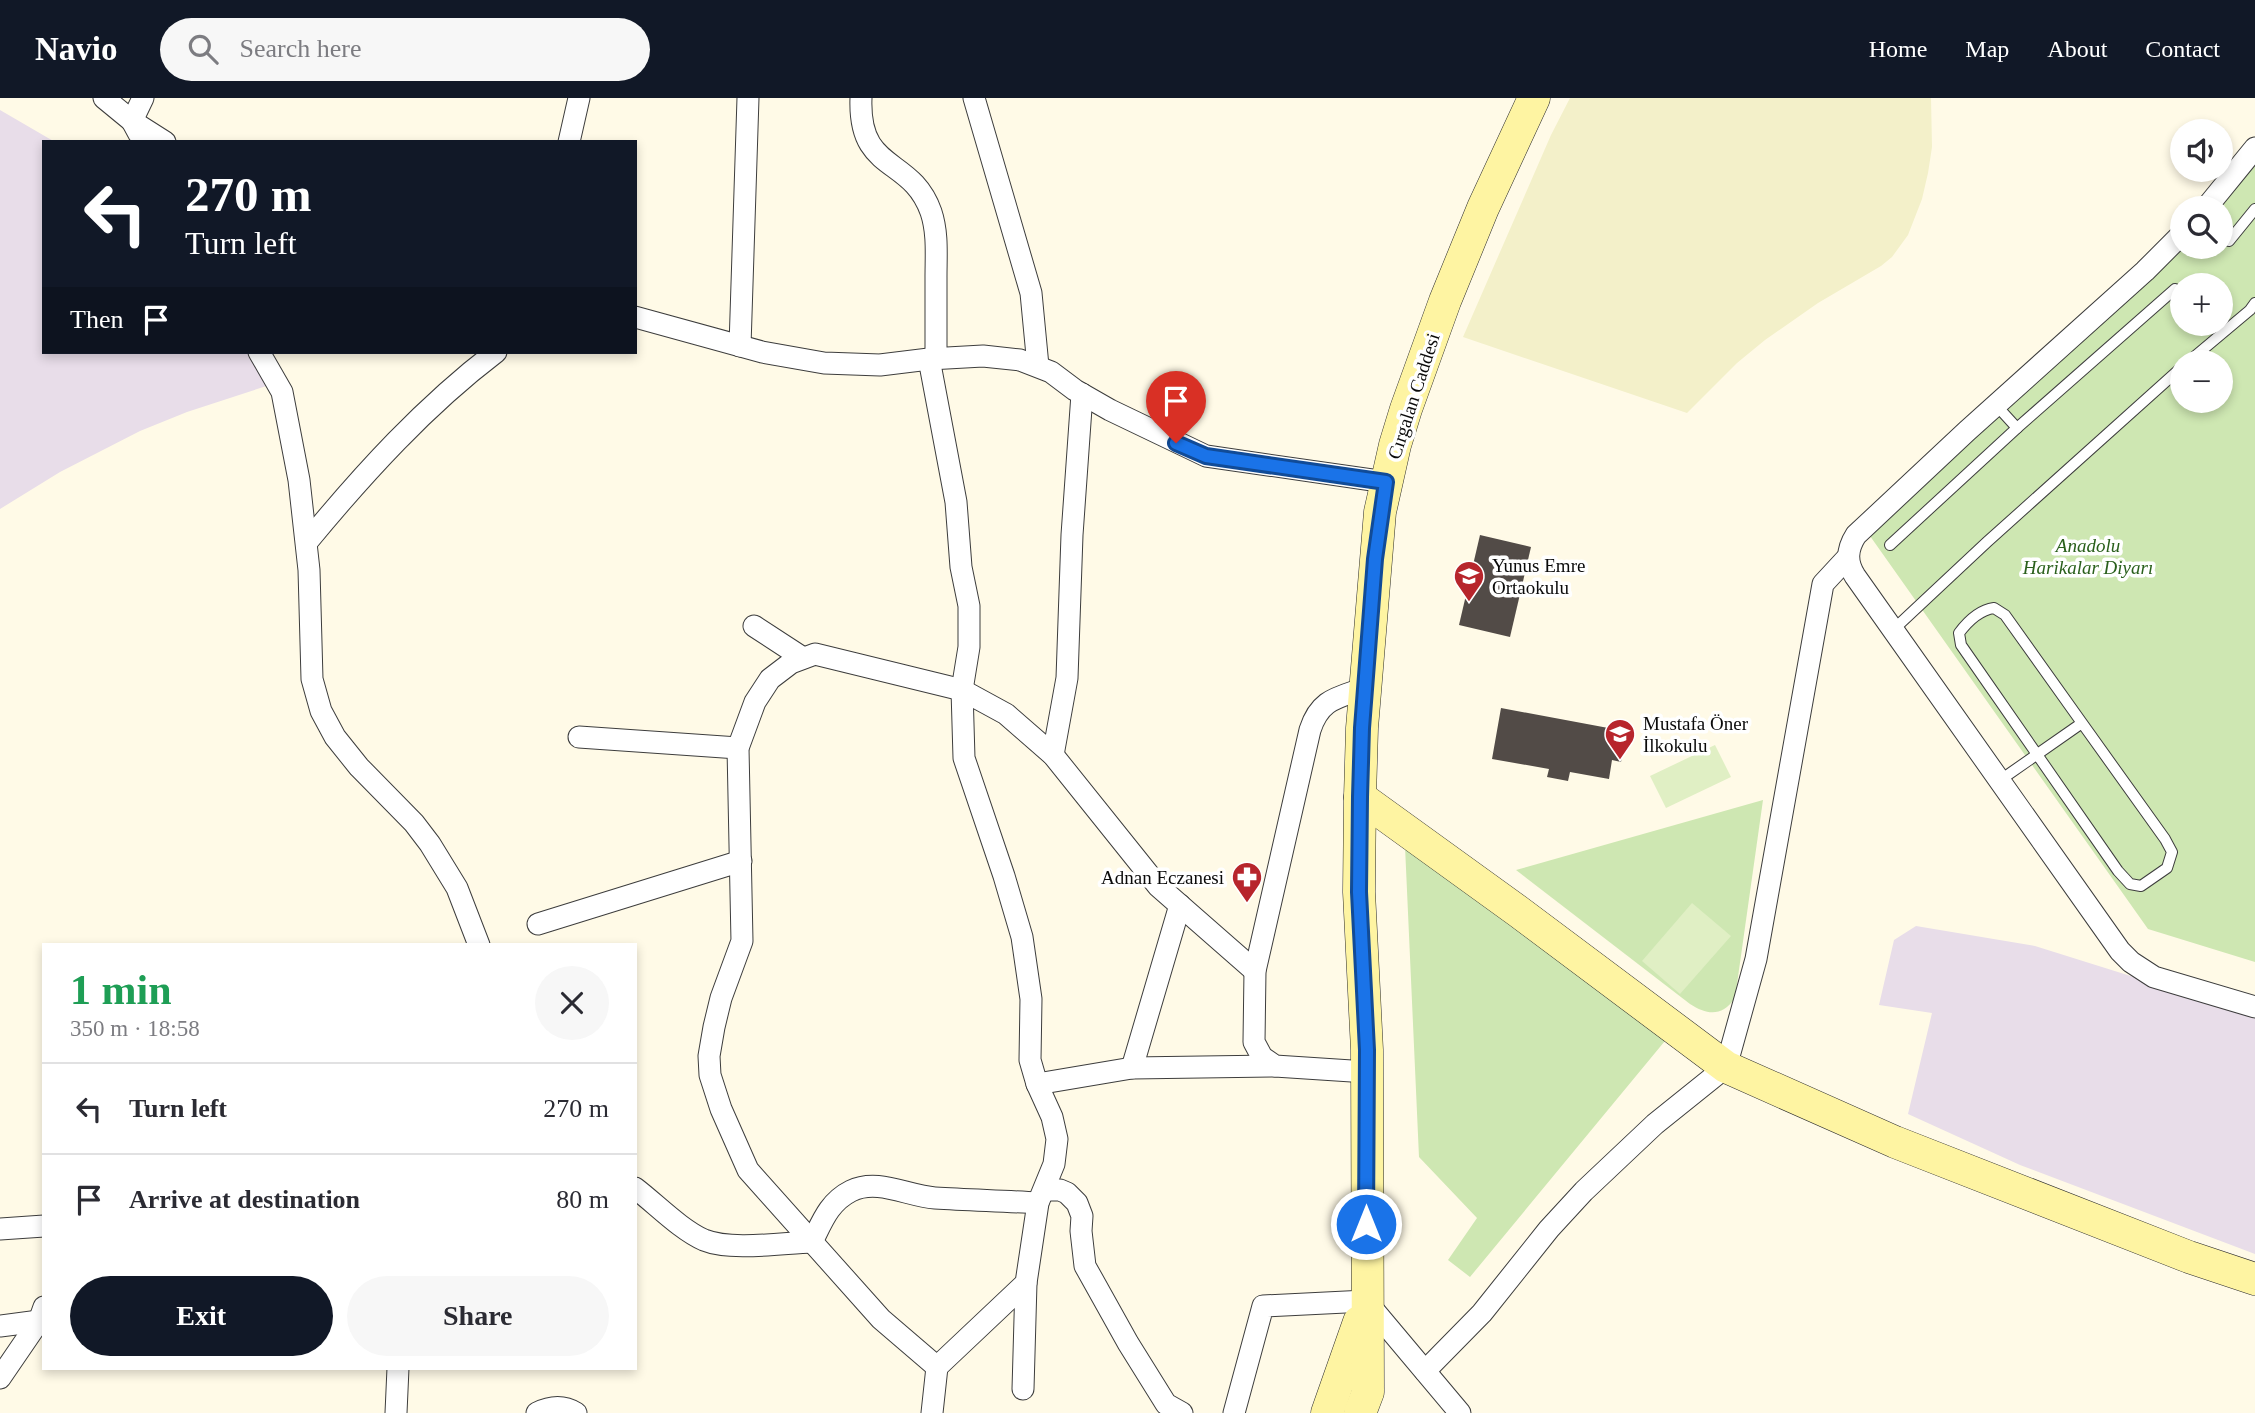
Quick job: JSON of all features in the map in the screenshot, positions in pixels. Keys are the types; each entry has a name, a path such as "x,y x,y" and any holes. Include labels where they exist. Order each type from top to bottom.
{"street":[{"path":"104,98 132,121 163,140"},
{"path":"132,121 144,98"},
{"path":"569,140 579,98"},
{"path":"740,346 748,98"},
{"path":"862,98 861,120 872,148 887,163 914,182 926,201 934,224 936,239 932,358 956,502 961,567 969,606 969,647 961,690 964,758 1022,937 1031,999 1030,1060 1037,1084 1052,1117 1057,1139 1054,1164 1041,1196 1026,1283 1023,1389"},
{"path":"974,98 1031,293 1038,366"},
{"name":"Cırgalan Caddesi","path":"1360,1413 1368,1392 1367,1072 1359,892 1360,797 1376,543 1386,482 1406,409 1445,301 1483,208 1534,98"},
{"path":"132,121 143,140"},
{"path":"2216,196 2255,148"},
{"path":"1425,1371 1482,1313 1549,1229 1584,1191 1655,1125 1726,1068 1756,959 1823,584 1848,557 1856,536 2170,246"},
{"path":"637,318 793,359 824,363 880,365 932,358 1002,357 1052,372 1082,394 1146,429 1206,456 1386,482"},
{"path":"261,354 282,392 299,480 307,542 312,679 321,711 335,737 359,767 414,823 430,844 457,888 478,943"},
{"path":"307,542 338,503 399,439 448,392 494,354"},
{"path":"1053,755 1067,678 1072,535 1082,394"},
{"path":"1848,557 1851,570 2120,951 2141,970 2166,982 2255,1007"},
{"path":"754,626 803,658"},
{"path":"937,1367 881,1319 748,1170 721,1109 710,1074 710,1042 731,969 743,941 738,748 745,724 762,689 780,669 815,654 961,690 1006,714 1053,755 1158,887 1255,971"},
{"path":"1275,1066 1262,1058 1254,1042 1255,971 1313,721 1329,700 1365,688"},
{"path":"579,737 738,748"},
{"path":"1360,797 1519,912 1726,1068 1907,1146 2189,1257 2255,1279"},
{"path":"538,924 741,861"},
{"path":"1132,1068 1180,905"},
{"path":"1037,1084 1132,1068 1275,1066 1367,1072"},
{"path":"812,1242 830,1208 848,1192 866,1186 931,1198 1041,1196 1060,1190 1067,1193 1077,1203 1082,1216 1085,1266 1166,1404 1182,1413"},
{"path":"637,1190 691,1233 717,1244 731,1246 812,1242"},
{"path":"0,1229 42,1226"},
{"path":"932,1413 937,1367 1026,1283"},
{"path":"1234,1413 1263,1306 1366,1301 1460,1413"},
{"name":"Cırgalan Caddesi","path":"1327,1413 1366,1301"},
{"path":"0,1326 42,1318"},
{"path":"0,1378 42,1318"},
{"path":"396,1413 398,1370"},
{"path":"537,1413 567,1407 576,1413"}],"lane":[{"path":"2233,237 2255,209"},
{"path":"1890,545 2017,428 2170,293"},
{"path":"2202,350 2255,303"},
{"path":"1893,630 1997,532 2170,378"},
{"path":"1996,405 2017,428"},
{"path":"1994,608 2005,615 2165,839 2172,852 2167,868 2141,887 2130,884 2036,755 1961,645 1959,633 1984,610 1994,608"},
{"path":"1999,781 2082,723"}],"shaded area":[{"path":"1570,98 1931,98 1932,147 1922,199 1908,235 1892,257 1765,340 1737,363 1687,413 1463,337 1551,135"},
{"path":"0,110 52,140 42,140 42,354 273,354 285,380 187,412 140,431 60,472 0,509"},
{"path":"1916,926 2035,946 2255,1015 2255,1254 2020,1165 1908,1114 1932,1013 1879,1005 1894,940"}],"green space":[{"name":"Anadolu Harikalar Diyarı","path":"2255,161 2255,962 2148,929 1870,536 1974,435 2170,258 2233,259 2233,196 2226,196"},
{"path":"1715,745 1731,777 1666,808 1650,776"},
{"path":"1763,800 1735,998 1720,1011 1708,1012 1690,1004 1516,870"},
{"path":"1404,824 1674,1030 1470,1277 1448,1260 1477,1218 1419,1157"},
{"path":"1692,903 1731,936 1680,994 1642,961"}],"building":[{"path":"1480,535 1531,547 1510,637 1459,625"},
{"path":"1501,708 1619,730 1616,749 1623,750 1621,762 1612,760 1609,779 1570,772 1568,781 1547,777 1549,769 1492,759"}],"place":[{"name":"Yunus Emre Ortaokulu","path":"1469,603"},
{"name":"Mustafa Öner İlkokulu","path":"1620,761"},
{"name":"Adnan Eczanesi","path":"1247,904"}],"route":[{"path":"1176,443 1206,456 1386,482 1375,559 1362,728 1360,797 1359,892 1367,1050 1366,1224"}]}
